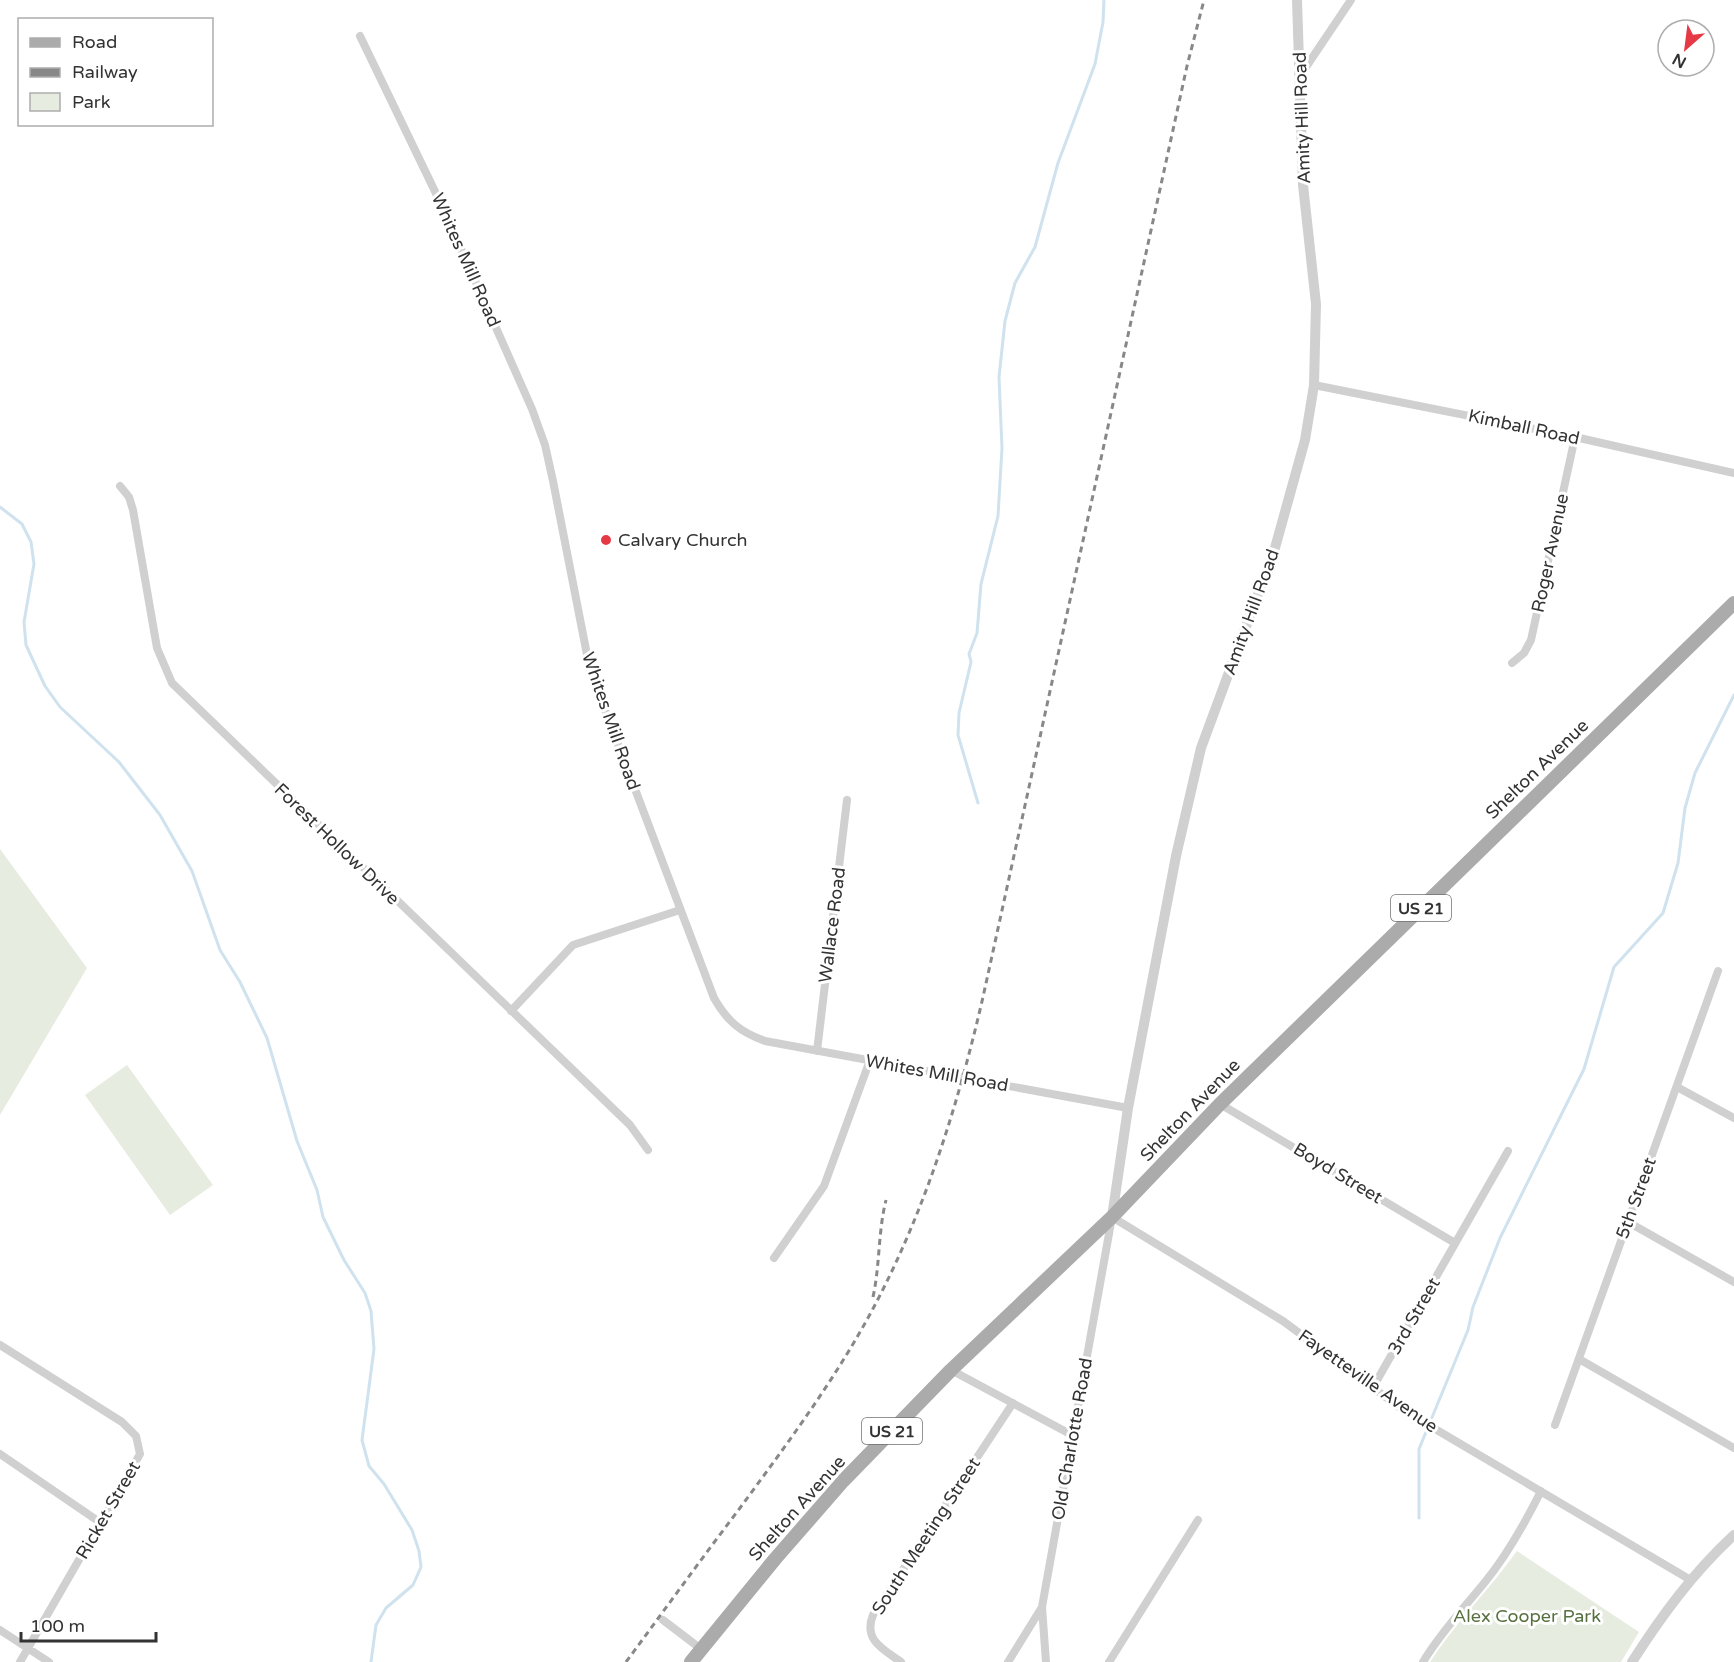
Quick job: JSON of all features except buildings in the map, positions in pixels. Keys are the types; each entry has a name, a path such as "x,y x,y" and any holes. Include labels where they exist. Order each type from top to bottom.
{"main road":[{"name":"Shelton Avenue","path":"691,1662 775,1558 843,1481 951,1370 1112,1216 1220,1104 1734,603"}],"street":[{"name":"Amity Hill Road","path":"1112,1216 1128,1108 1176,856 1201,748 1275,548 1292,495 1314,385 1316,304 1303,185 1297,0"},
{"path":"1300,76 1351,0"},
{"name":"Whites Mill Road","path":"360,36 442,206 517,373 545,445 590,670 714,998 726,1018 744,1033 763,1040 1128,1108"},
{"name":"Kimball Road","path":"1314,385 1575,437 1734,473"},
{"name":"Roger Avenue","path":"1512,663 1524,653 1531,640 1575,437"},
{"name":"Forest Hollow Drive","path":"120,486 129,497 133,510 157,648 172,683 630,1125 648,1150"},
{"name":"Wallace Road","path":"818,1051 847,800"},
{"path":"511,1011 573,945 680,910"},
{"name":"5th Street","path":"1555,1425 1718,971"},
{"path":"774,1258 824,1186 870,1060"},
{"path":"1677,1087 1734,1118"},
{"name":"Boyd Street","path":"1220,1104 1455,1243"},
{"name":"3rd Street","path":"1372,1389 1508,1151"},
{"name":"Fayetteville Avenue","path":"1112,1216 1283,1321 1403,1410 1689,1579"},
{"name":"Old Charlotte Road","path":"1046,1662 1042,1606 1112,1216"},
{"path":"1628,1222 1734,1282"},
{"name":"Ricket Street","path":"0,1345 122,1422 136,1436 140,1454 20,1662"},
{"path":"1578,1359 1734,1448"},
{"path":"951,1370 1072,1435"},
{"name":"South Meeting Street","path":"901,1662 876,1645 870,1636 868,1625 1013,1403"},
{"path":"0,1454 101,1523"},
{"path":"1423,1662 1455,1616 1485,1582 1516,1539 1541,1491"},
{"path":"1109,1662 1198,1520"},
{"path":"1632,1662 1661,1616 1689,1579 1732,1540"},
{"path":"1008,1662 1042,1606"},
{"path":"663,1620 701,1649"},
{"path":"0,1630 49,1662"}],"green space":[{"path":"0,849 87,968 0,1115"},
{"path":"127,1065 213,1185 170,1215 85,1095"},
{"name":"Alex Cooper Park","path":"1517,1551 1639,1632 1621,1662 1430,1662"}],"waterway":[{"path":"978,803 958,735 959,713 971,662 969,654 977,633 981,584 998,516 1002,448 999,377 1005,321 1015,283 1035,247 1058,163 1095,64 1103,22 1104,0"},
{"path":"0,507 22,524 31,542 34,564 24,622 26,645 45,686 60,707 119,762 160,815 192,871 220,950 240,982 267,1038 297,1141 317,1190 323,1217 344,1260 365,1293 371,1311 374,1349 362,1440 369,1466 384,1484 412,1530 419,1551 421,1567 413,1585 386,1608 376,1625 371,1662"},
{"path":"1419,1518 1419,1449 1468,1330 1473,1307 1500,1238 1584,1069 1614,967 1663,913 1678,863 1685,808 1695,773 1734,695"}],"railway":[{"path":"626,1662 793,1435 846,1356 895,1265 940,1152 983,997 1187,66 1204,0"},
{"path":"873,1297 886,1200"}],"place":[{"name":"Calvary Church","path":"606,540"}]}
